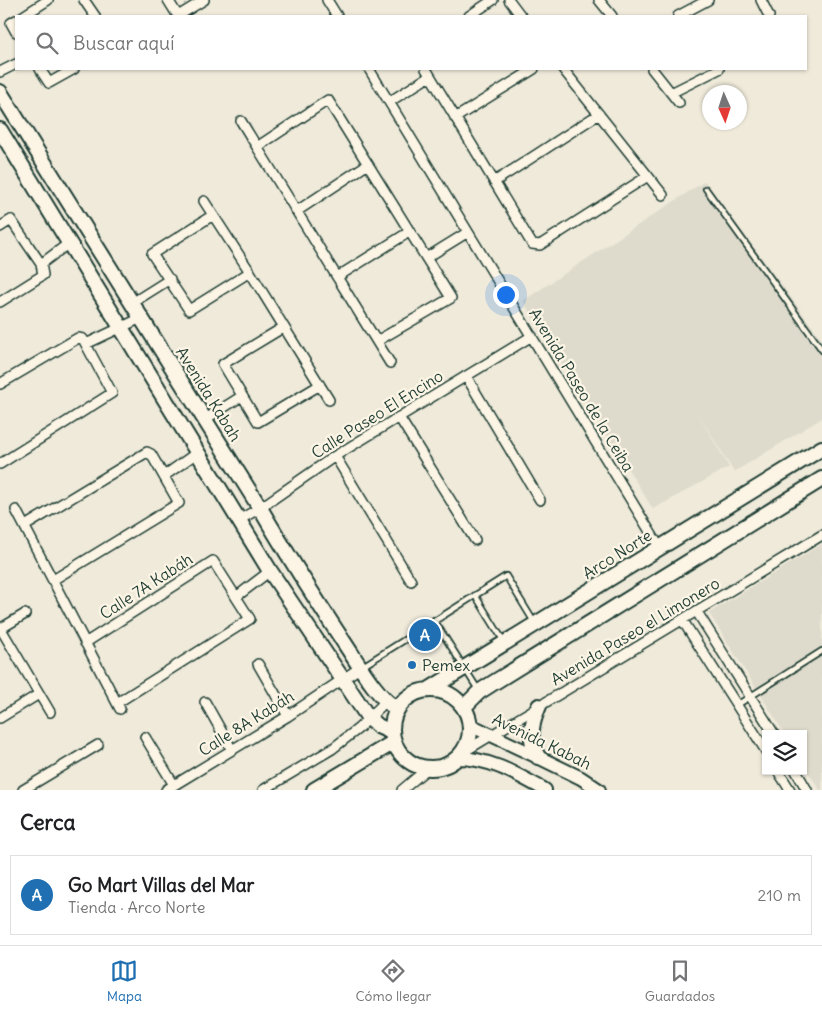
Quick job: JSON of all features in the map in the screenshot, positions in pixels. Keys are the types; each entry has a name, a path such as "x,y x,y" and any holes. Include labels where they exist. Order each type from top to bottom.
{"main road":[{"name":"Avenida Kabah","path":"0,92 260,508 299,575 361,667 392,705"},
{"path":"0,130 270,571 368,717 393,737"},
{"name":"Arco Norte","path":"430,689 822,448"},
{"path":"464,707 479,692 822,479"},
{"path":"430,689 445,692 464,707 470,725 470,735 460,755 449,764 428,768 417,766 399,752 393,737 392,705 422,690 430,689"},
{"path":"538,756 532,743 531,730 539,706"},
{"name":"Avenida Kabah","path":"470,725 538,756 581,778 599,790"},
{"path":"314,790 393,737"},
{"path":"460,755 498,766 545,790"}],"street":[{"path":"25,15 48,0"},
{"path":"84,0 94,15"},
{"path":"168,0 177,15"},
{"path":"180,15 204,0"},
{"path":"328,0 336,15"},
{"path":"470,15 493,0"},
{"path":"508,0 521,15"},
{"path":"599,0 611,15"},
{"path":"680,15 708,0"},
{"path":"760,0 768,15"},
{"path":"15,21 11,24 15,30"},
{"path":"0,72 15,64"},
{"path":"41,70 49,84 72,70"},
{"name":"Avenida Paseo de la Ceiba","path":"370,70 660,548"},
{"path":"455,118 532,70"},
{"path":"564,70 664,195"},
{"path":"653,70 679,103"},
{"path":"671,92 717,70"},
{"path":"389,102 428,72 532,244 540,245 648,176"},
{"path":"257,147 328,100 368,164 450,298 377,341"},
{"path":"494,182 599,114"},
{"path":"241,121 390,362"},
{"path":"297,211 368,164"},
{"path":"204,201 329,400"},
{"path":"213,215 152,254 189,310 250,272"},
{"path":"0,227 11,220 40,264 43,275 0,302"},
{"path":"337,278 408,232"},
{"path":"426,258 468,232"},
{"path":"40,264 69,243"},
{"path":"132,303 170,279"},
{"path":"86,344 140,318"},
{"path":"284,327 223,364 258,422 320,385"},
{"name":"Calle Paseo El Encino","path":"239,520 260,508 335,456 532,336"},
{"path":"0,384 78,338 83,338 112,393 0,464"},
{"path":"466,376 540,500"},
{"path":"204,420 242,396"},
{"path":"399,417 475,540"},
{"path":"25,526 142,453 147,452 151,454 164,476 178,503 53,580"},
{"path":"164,476 198,452"},
{"path":"335,456 411,581"},
{"name":"Calle 7A Kabáh","path":"16,510 25,526 85,643 118,706 250,619 213,561 85,643"},
{"name":"Avenida Paseo el Limonero","path":"460,755 822,535"},
{"path":"236,597 270,571"},
{"path":"697,612 772,730"},
{"path":"25,614 0,629 50,712"},
{"path":"683,620 762,745"},
{"path":"258,664 288,716"},
{"name":"Calle 8A Kabáh","path":"166,790 288,716 361,667"},
{"path":"0,718 39,694"},
{"path":"205,702 232,750"},
{"path":"264,790 332,748 359,728 368,717 392,705"},
{"path":"145,737 174,785"},
{"path":"23,790 98,745"},
{"path":"402,790 428,768"},
{"path":"781,775 790,790"},
{"path":"798,775 807,790"}],"lane":[{"path":"706,189 822,350"},
{"path":"361,667 506,576 536,625"},
{"path":"475,595 505,644"},
{"path":"434,620 479,692"},
{"path":"737,705 822,651"}],"shaded area":[{"path":"705,181 822,340 822,418 734,472 695,409 729,467 653,509 523,301"},
{"path":"822,544 822,790 820,790 807,770 807,730 782,730 709,613"}],"place":[{"name":"Go Mart Villas del Mar","path":"425,635"},
{"name":"Pemex","path":"412,665"}]}
